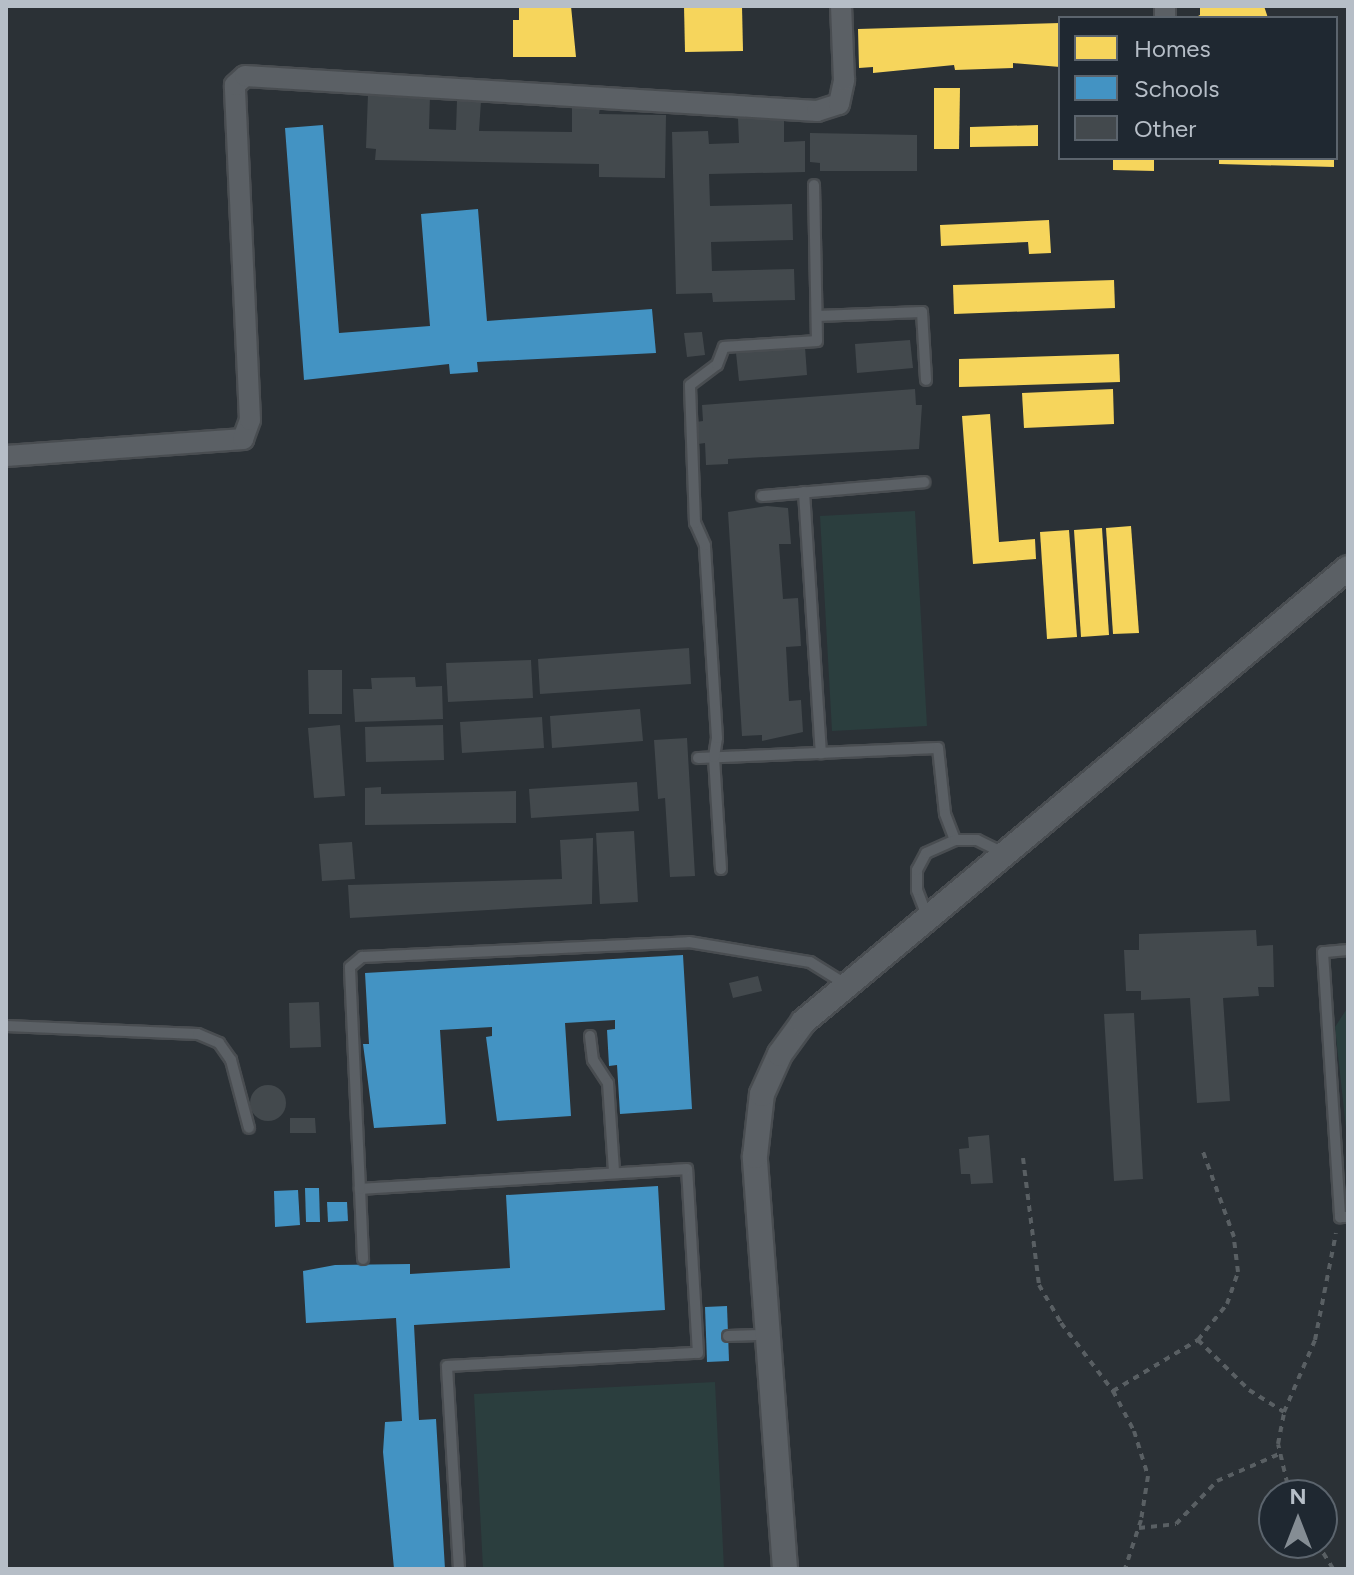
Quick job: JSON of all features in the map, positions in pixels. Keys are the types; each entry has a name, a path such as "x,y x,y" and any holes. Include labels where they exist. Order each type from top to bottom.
{"street":[{"path":"6,456 243,439 250,420 235,85 245,76 817,111 839,104 844,80 841,6"},
{"path":"785,1569 755,1156 762,1094 780,1054 803,1022 1348,568"}],"lane":[{"path":"721,869 707,575 705,545 695,523 690,385 717,365 724,347 817,341 814,185"},
{"path":"817,316 922,312 926,380"},
{"path":"762,496 924,482"},
{"path":"804,492 821,753"},
{"path":"698,758 938,748 945,814 955,840"},
{"path":"928,918 917,890 917,870 926,853 955,840 977,840 1006,853"},
{"path":"363,1259 350,967 362,957 689,942 740,946 810,962 847,985"},
{"path":"1344,1217 1323,952 1348,950"},
{"path":"6,1026 198,1034 219,1043 231,1060 249,1128"},
{"path":"590,1036 593,1060 608,1083 614,1171"},
{"path":"360,1189 614,1171 687,1169 701,1338 698,1353 447,1366 459,1569"},
{"path":"728,1336 768,1334"}],"path":[{"path":"1113,1391 1198,1340 1227,1304 1238,1272 1234,1237 1202,1149"},
{"path":"1023,1158 1039,1285 1061,1323 1113,1391 1134,1431 1148,1476 1139,1528 1125,1569"},
{"path":"1286,1479 1279,1454 1284,1412 1315,1340 1344,1217"},
{"path":"1198,1340 1249,1390 1284,1412"},
{"path":"1139,1528 1176,1524 1217,1481 1279,1454"}],"shaded area":[{"path":"915,511 927,726 832,731 820,516"},
{"path":"1348,1007 1348,1147 1335,1027"},
{"path":"715,1382 724,1569 483,1569 474,1394"}],"building: Homes":[{"path":"519,6 571,6 576,57 513,57 513,20 519,20"},
{"path":"684,6 742,6 743,51 685,52"},
{"path":"1200,6 1264,6 1267,16 1198,16"},
{"path":"1058,23 1058,67 1013,63 1013,68 955,70 954,65 873,73 873,67 859,68 858,29"},
{"path":"934,88 960,88 959,149 934,149"},
{"path":"1038,125 1038,146 970,147 970,127"},
{"path":"1113,160 1154,160 1154,171 1113,170"},
{"path":"1219,160 1334,160 1334,167 1219,164"},
{"path":"1049,220 1051,253 1029,254 1028,242 941,246 940,225"},
{"path":"1114,280 1115,308 954,314 953,285"},
{"path":"1119,354 1120,382 959,387 959,359"},
{"path":"1113,389 1114,424 1024,428 1022,393"},
{"path":"990,414 999,542 1035,539 1036,559 973,564 962,416"},
{"path":"1131,526 1139,633 1113,634 1106,528"},
{"path":"1102,528 1109,635 1081,637 1074,530"},
{"path":"1069,530 1077,637 1047,639 1040,532"}],"building: Schools":[{"path":"323,125 339,333 430,326 421,214 478,209 487,321 652,309 656,353 477,362 478,372 450,374 449,364 304,380 285,128"},
{"path":"683,955 692,1109 620,1114 617,1065 609,1066 607,1030 615,1029 615,1020 565,1023 571,1116 497,1121 486,1037 492,1036 492,1027 440,1030 446,1124 374,1128 363,1044 369,1044 365,973"},
{"path":"658,1186 665,1310 414,1325 419,1420 436,1419 445,1569 394,1569 383,1452 385,1422 402,1421 396,1318 306,1323 303,1271 335,1265 410,1264 410,1274 510,1268 506,1195"},
{"path":"305,1188 319,1188 320,1222 306,1222"},
{"path":"298,1190 300,1225 275,1227 274,1191"},
{"path":"327,1202 347,1202 348,1221 328,1222"},
{"path":"727,1306 729,1361 707,1362 705,1307"}],"building: Other":[{"path":"368,94 430,96 429,129 456,130 457,100 481,101 479,131 572,132 572,107 600,107 599,114 666,115 665,178 599,177 599,164 375,160 376,149 366,148"},
{"path":"784,117 784,142 805,141 805,172 709,174 710,206 792,204 793,240 711,242 712,271 794,269 795,300 713,302 712,293 676,294 672,132 708,131 709,144 739,143 738,118"},
{"path":"810,133 917,135 917,171 820,171 820,163 810,162"},
{"path":"702,332 705,355 687,357 684,333"},
{"path":"910,340 913,368 857,373 855,344"},
{"path":"805,347 807,375 739,381 736,353"},
{"path":"915,389 916,405 922,405 919,449 728,459 728,464 706,465 705,443 698,444 696,422 703,421 702,405"},
{"path":"767,506 788,508 791,544 779,544 783,599 798,598 801,646 786,647 789,701 801,700 803,732 762,741 762,735 742,736 728,512"},
{"path":"689,648 691,684 540,694 538,659"},
{"path":"531,660 533,698 448,702 446,663"},
{"path":"308,670 342,670 342,714 309,714"},
{"path":"415,677 416,687 442,686 443,719 355,722 353,689 372,689 371,678"},
{"path":"640,709 643,741 552,748 550,716"},
{"path":"542,717 544,748 462,753 460,722"},
{"path":"340,725 345,796 314,798 308,728"},
{"path":"443,725 444,760 366,762 365,727"},
{"path":"687,738 695,876 670,877 665,798 658,799 654,740"},
{"path":"637,782 639,811 531,818 529,789"},
{"path":"381,787 381,794 516,791 516,823 365,825 365,788"},
{"path":"634,831 638,902 600,904 596,833"},
{"path":"593,838 592,904 350,918 348,885 562,879 560,840"},
{"path":"352,842 355,879 322,881 319,844"},
{"path":"1256,930 1257,946 1273,945 1274,987 1258,987 1259,996 1223,998 1230,1101 1197,1103 1190,998 1141,1000 1141,991 1126,991 1124,950 1139,950 1139,934"},
{"path":"758,976 762,991 733,998 729,983"},
{"path":"319,1002 321,1047 290,1048 289,1003"},
{"path":"1134,1013 1143,1179 1114,1181 1104,1014"},
{"path":"268,1085 281,1090 286,1103 281,1116 268,1121 255,1116 250,1103 255,1090"},
{"path":"290,1118 315,1118 316,1133 290,1133"},
{"path":"989,1135 993,1183 971,1184 970,1174 961,1174 959,1149 969,1148 968,1137"}]}
